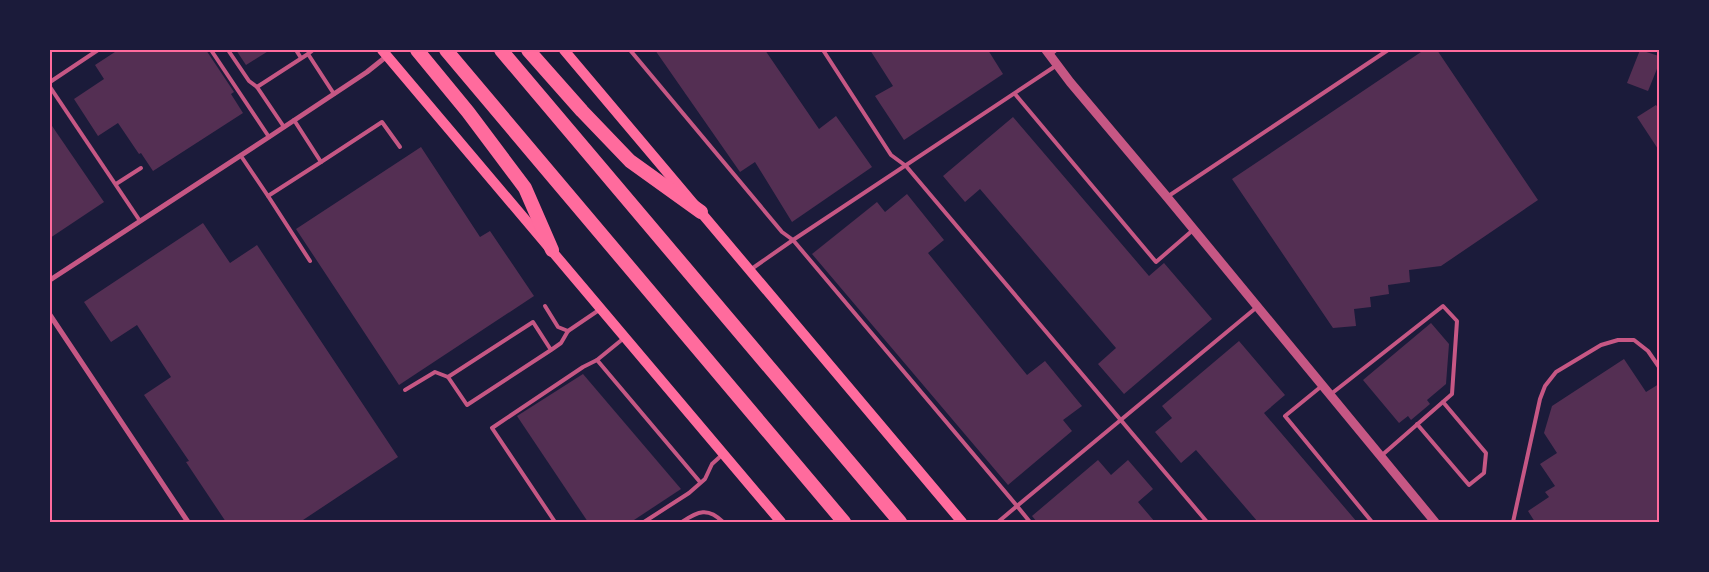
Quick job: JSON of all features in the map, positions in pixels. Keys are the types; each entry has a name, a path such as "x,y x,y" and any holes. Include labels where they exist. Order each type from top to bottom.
{"highway":[{"path":"417,50 463,106 525,188 552,250"},
{"path":"446,50 844,522"},
{"path":"501,50 900,522"},
{"path":"528,50 582,111 630,161 700,212"}],"main road":[{"path":"564,50 962,522"},
{"path":"385,53 781,522"}],"street":[{"path":"1050,52 1070,82 1167,196 1435,522"},
{"path":"50,280 334,94 385,53"},
{"path":"50,315 188,522"}],"lane":[{"path":"50,82 98,50"},
{"path":"211,50 269,137"},
{"path":"228,50 249,81 257,87 284,127"},
{"path":"296,50 301,58"},
{"path":"257,87 313,50"},
{"path":"630,50 782,232 793,240 1030,522"},
{"path":"823,50 891,155 906,166 1207,522"},
{"path":"1167,196 1388,50"},
{"path":"308,54 334,94"},
{"path":"750,270 1057,65"},
{"path":"50,87 140,221"},
{"path":"1015,94 1156,262 1194,229"},
{"path":"294,120 321,162"},
{"path":"268,196 382,122 400,147"},
{"path":"241,156 310,261"},
{"path":"116,184 141,168"},
{"path":"545,306 558,327 568,331"},
{"path":"998,522 1258,306"},
{"path":"1331,394 1443,306 1457,321 1452,394 1381,456"},
{"path":"405,390 436,372 448,377 467,405 561,343 568,331 601,309"},
{"path":"448,377 533,322 551,350"},
{"path":"555,522 492,428 583,367 597,360 625,337"},
{"path":"1513,522 1526,454 1540,399 1545,386 1556,372 1601,346 1618,340 1634,340 1648,352 1659,367"},
{"path":"597,360 700,482"},
{"path":"1323,385 1285,416 1372,522"},
{"path":"1417,424 1469,485 1484,473 1486,453 1443,402"},
{"path":"644,522 689,493 705,479 714,462 723,454"},
{"path":"682,522 701,512 713,514 723,522"}],"building":[{"path":"118,50 206,50 234,92 231,94 243,113 153,171 118,123 98,136 74,99 104,79 95,65"},
{"path":"236,50 270,50 246,65"},
{"path":"655,50 765,50 819,129 836,116 872,167 792,222 755,162 740,172"},
{"path":"870,50 988,50 1003,74 904,140 875,96 893,86"},
{"path":"1424,50 1437,50 1538,200 1441,266 1409,270 1410,282 1388,285 1389,294 1370,297 1371,307 1354,309 1356,326 1333,328 1232,179"},
{"path":"1640,50 1659,56 1659,64 1648,91 1627,83"},
{"path":"1656,105 1659,109 1658,149 1637,117"},
{"path":"1013,117 1149,276 1164,263 1212,319 1124,394 1098,364 1116,348 980,189 965,202 943,176"},
{"path":"50,123 104,202 50,238"},
{"path":"421,147 480,237 490,231 534,296 399,385 296,229"},
{"path":"907,194 944,240 928,253 1027,375 1045,361 1082,406 1063,420 1072,431 1008,485 812,254 877,202 885,212"},
{"path":"203,223 230,263 257,245 398,457 300,522 226,522 186,462 189,461 144,395 171,377 137,325 111,342 84,302"},
{"path":"1431,323 1449,344 1446,384 1427,400 1430,404 1411,420 1408,416 1399,423 1363,380"},
{"path":"1239,341 1285,395 1264,413 1357,522 1258,522 1196,450 1181,463 1155,432 1172,418 1162,406"},
{"path":"1624,359 1646,392 1659,384 1659,522 1535,522 1528,511 1549,497 1545,492 1555,486 1540,464 1557,453 1544,433 1552,406"},
{"path":"583,374 681,489 631,522 588,522 517,416"},
{"path":"1098,460 1111,475 1128,460 1153,489 1138,502 1155,522 1037,522 1032,516"}]}
